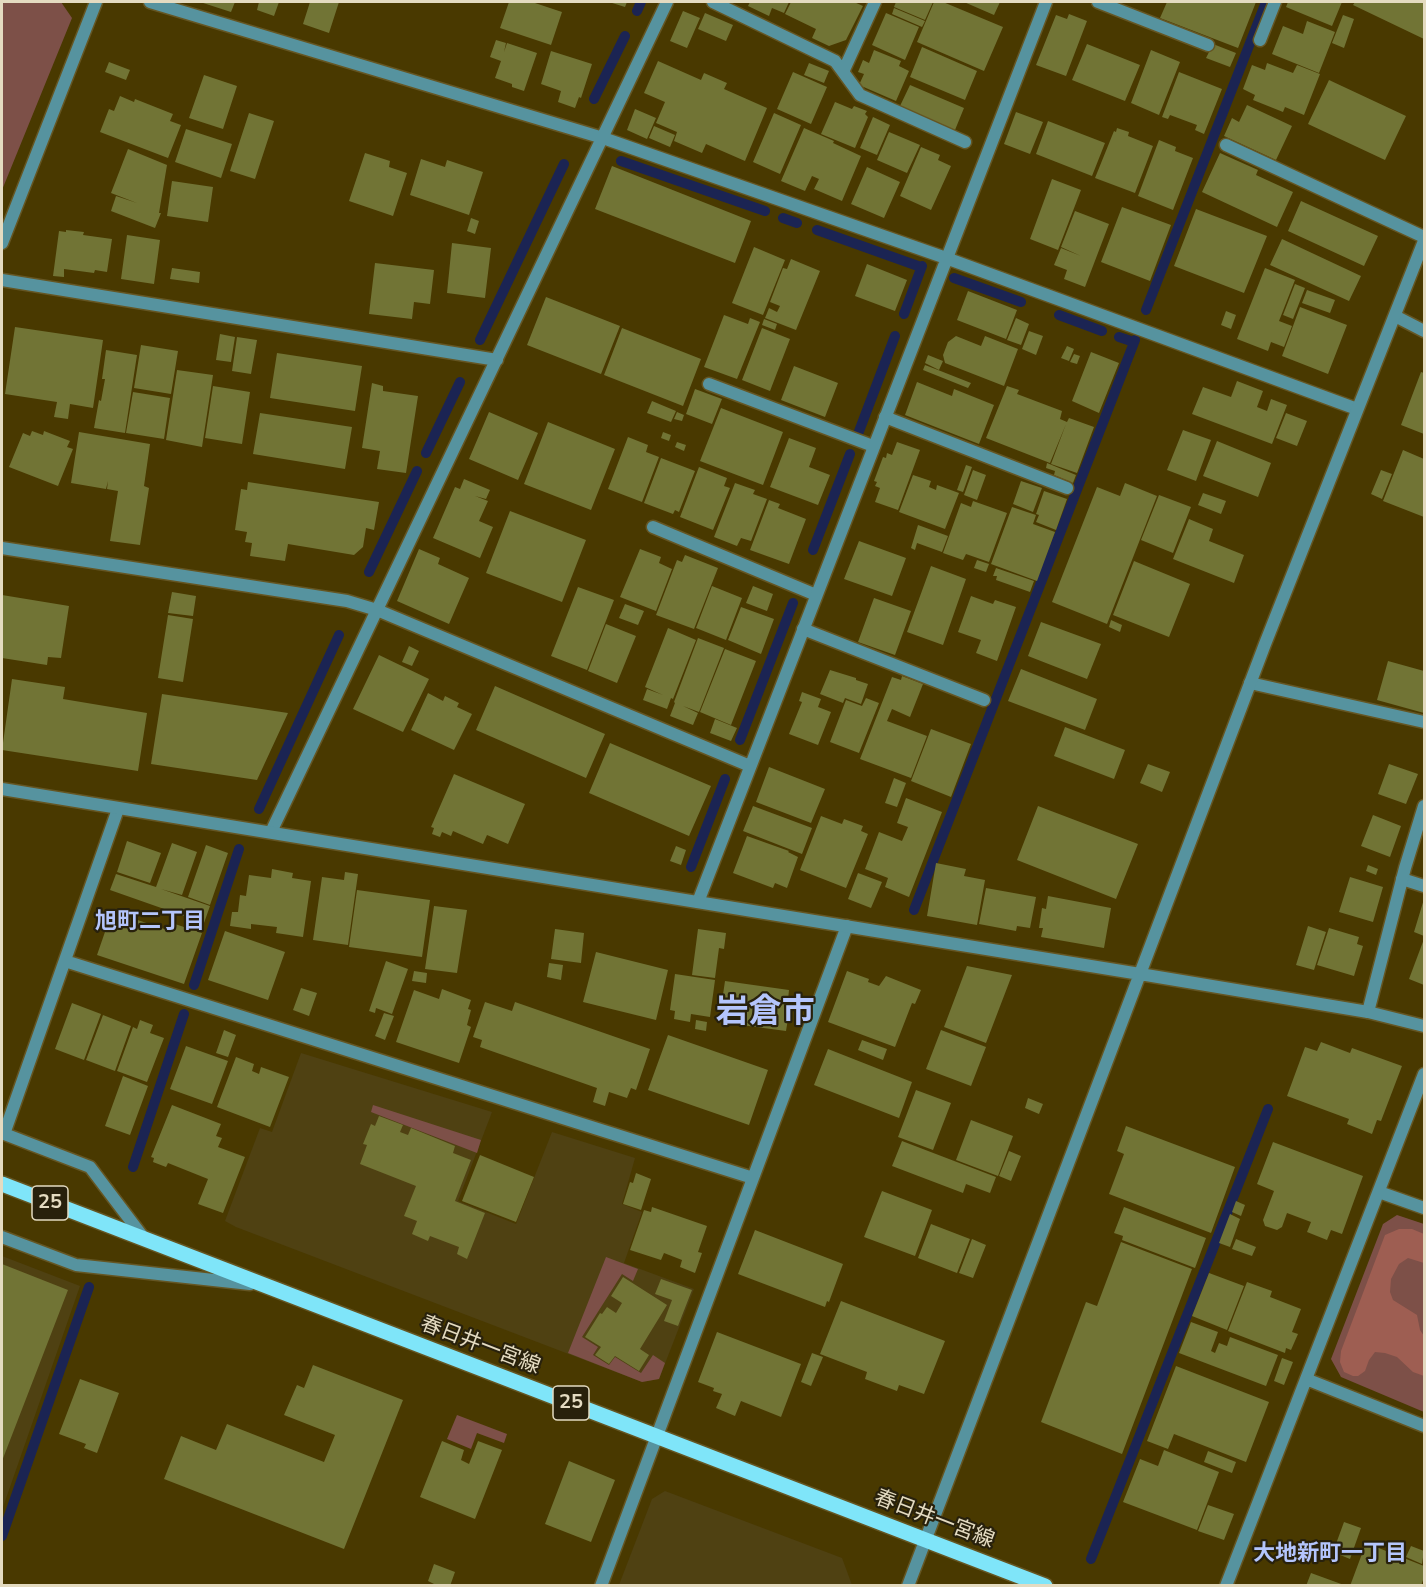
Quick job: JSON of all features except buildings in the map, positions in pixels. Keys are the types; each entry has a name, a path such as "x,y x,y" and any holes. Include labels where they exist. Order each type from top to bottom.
{"main road":[{"name":"春日井一宮線","path":"2,1184 1045,1586"}],"street":[{"path":"2,243 96,2"},
{"path":"150,2 603,138 946,258 1358,409"},
{"path":"271,832 667,2"},
{"path":"713,2 835,61 860,94 964,142"},
{"path":"843,72 875,2"},
{"path":"698,902 1046,2"},
{"path":"1098,2 1208,45"},
{"path":"1260,40 1275,2"},
{"path":"908,1586 1250,684 1425,239 1226,145"},
{"path":"2,280 497,360"},
{"path":"1395,316 1425,331"},
{"path":"709,384 873,446"},
{"path":"885,417 1066,488"},
{"path":"653,527 816,595"},
{"path":"2,548 347,601 377,610 750,766"},
{"path":"803,629 984,700"},
{"path":"1250,684 1425,722"},
{"path":"2,789 1140,974 1368,1012 1425,1026"},
{"path":"1368,1012 1402,879 1425,806"},
{"path":"118,809 3,1133 90,1167 143,1237"},
{"path":"1402,879 1425,886"},
{"path":"601,1586 847,926"},
{"path":"65,961 753,1178"},
{"path":"1226,1586 1425,1074"},
{"path":"1379,1192 1425,1208"},
{"path":"2,1237 76,1265 263,1285"},
{"path":"1306,1379 1425,1426"}],"shaded area":[{"path":"2,2 61,2 72,18 2,190"},
{"path":"301,1053 492,1112 458,1201 516,1224 552,1132 635,1158 622,1204 642,1212 624,1263 694,1289 659,1379 642,1382 225,1221 260,1128 272,1132"},
{"path":"373,1105 481,1140 477,1153 371,1112"},
{"path":"1397,1215 1424,1224 1424,1412 1341,1377 1331,1359 1383,1224"},
{"path":"1399,1229 1412,1229 1424,1234 1424,1263 1408,1258 1399,1264 1391,1279 1390,1292 1393,1300 1417,1315 1420,1330 1424,1336 1424,1376 1413,1372 1397,1357 1375,1352 1365,1371 1358,1376 1353,1376 1344,1372 1340,1362 1341,1351 1385,1235"},
{"path":"2,1256 80,1286 2,1510"},
{"path":"606,1257 638,1269 633,1281 622,1274 582,1337 598,1347 593,1355 609,1365 615,1357 641,1373 653,1355 665,1363 659,1379 642,1382 568,1353"},
{"path":"457,1415 507,1434 504,1443 477,1433 471,1449 447,1439"},
{"path":"665,1491 842,1558 852,1585 619,1585 652,1499"}],"waterway":[{"path":"637,11 641,2"},
{"path":"1146,310 1266,2"},
{"path":"594,99 625,36"},
{"path":"621,161 765,211"},
{"path":"480,340 564,164"},
{"path":"783,218 797,223"},
{"path":"817,230 918,266"},
{"path":"904,314 922,266"},
{"path":"954,278 1021,302"},
{"path":"1059,315 1102,331"},
{"path":"858,434 895,336"},
{"path":"1119,337 1134,342"},
{"path":"914,910 1135,340"},
{"path":"426,453 460,382"},
{"path":"813,550 850,454"},
{"path":"369,572 417,471"},
{"path":"740,740 793,603"},
{"path":"259,809 339,635"},
{"path":"691,867 725,779"},
{"path":"194,985 239,849"},
{"path":"133,1167 184,1014"},
{"path":"1091,1559 1268,1109"},
{"path":"2,1536 89,1287"}],"district":[{"name":"旭町二丁目","path":"150,923"},
{"name":"岩倉市","path":"765,1014"},
{"name":"大地新町一丁目","path":"1330,1555"}]}
